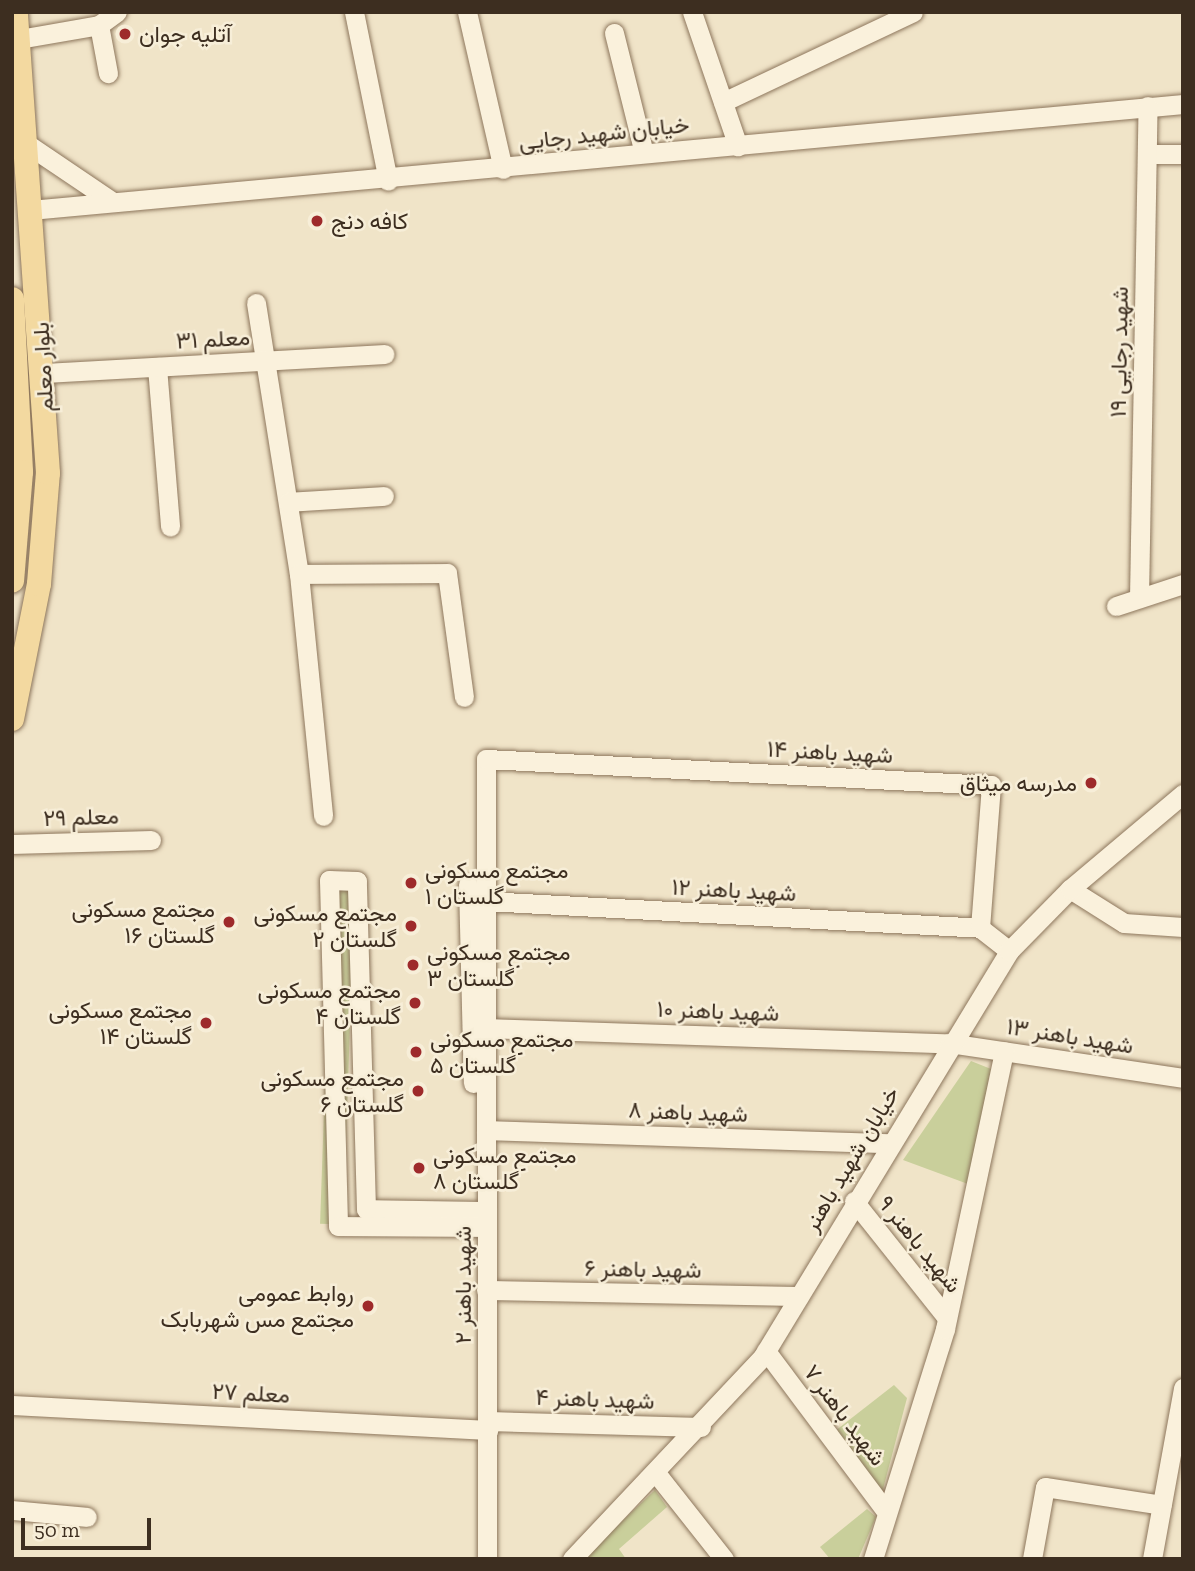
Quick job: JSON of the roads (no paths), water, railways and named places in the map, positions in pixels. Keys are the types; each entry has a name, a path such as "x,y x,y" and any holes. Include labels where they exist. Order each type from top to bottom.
{"main road":[{"name":"بلوار معلم","path":"12,719 39,584 48,473 45,373 21,210 24,142 16,12"},
{"name":"بلوار معلم","path":"12,299 21,472 12,581"}],"street":[{"path":"19,39 99,25 117,12"},
{"path":"354,12 388,180"},
{"path":"467,12 503,169"},
{"path":"692,12 738,146"},
{"path":"723,102 913,12"},
{"path":"99,25 108,74"},
{"path":"614,33 643,149"},
{"name":"خیابان شهید رجایی","path":"21,210 503,169 643,149 738,146 1183,104"},
{"name":"شهید رجایی ۱۹","path":"1139,598 1148,106"},
{"path":"24,142 113,202"},
{"path":"1147,154 1183,154"},
{"path":"256,303 299,574 323,816"},
{"name":"معلم ۳۱","path":"45,373 384,354"},
{"path":"157,367 170,526"},
{"path":"288,502 384,496"},
{"path":"299,574 447,573 464,697"},
{"path":"1116,606 1183,584"},
{"name":"شهید باهنر ۲","path":"486,759 486,1130 483,1217 488,1426 487,1559"},
{"name":"شهید باهنر ۱۴","path":"486,759 991,785 980,928"},
{"name":"خیابان شهید باهنر","path":"572,1559 701,1427 766,1351 887,1143 1009,951 1070,890 1183,794"},
{"name":"معلم ۲۹","path":"12,844 151,840"},
{"path":"367,1218 357,881 329,880 338,1226 367,1218 483,1217 468,884"},
{"path":"1070,890 1124,923 1183,927"},
{"name":"شهید باهنر ۱۲","path":"486,901 980,928"},
{"path":"980,928 1009,951"},
{"name":"شهید باهنر ۱۰","path":"486,1028 949,1043"},
{"name":"شهید باهنر ۱۳","path":"949,1043 1183,1078"},
{"path":"873,1559 884,1509 947,1318 1004,1051"},
{"name":"شهید باهنر ۸","path":"486,1130 887,1143"},
{"name":"شهید باهنر ۹","path":"854,1201 947,1318"},
{"name":"شهید باهنر ۶","path":"486,1290 799,1296"},
{"name":"شهید باهنر ۷","path":"766,1351 884,1509"},
{"path":"1152,1559 1180,1424 1183,1388"},
{"name":"معلم ۲۷","path":"12,1405 488,1426"},
{"name":"شهید باهنر ۴","path":"488,1426 701,1427"},
{"path":"656,1473 724,1559"},
{"path":"1032,1559 1045,1487 1162,1506"},
{"path":"12,1510 88,1517"}],"place":[{"name":"آتلیه جوان","path":"125,34"},
{"name":"کافه دنج","path":"317,221"},
{"name":"مدرسه میثاق","path":"1091,783"},
{"name":"مجتمع مسکونی گلستان ۱","path":"411,883"},
{"name":"مجتمع مسکونی گلستان ۱۶","path":"229,922"},
{"name":"مجتمع مسکونی گلستان ۲","path":"411,926"},
{"name":"مجتمع مسکونی گلستان ۳","path":"413,965"},
{"name":"مجتمع مسکونی گلستان ۴","path":"415,1003"},
{"name":"مجتمع مسکونی گلستان ۱۴","path":"206,1023"},
{"name":"مجتمع مسکونی گلستان ۵","path":"416,1052"},
{"name":"مجتمع مسکونی گلستان ۶","path":"418,1091"},
{"name":"مجتمع مسکونی گلستان ۸","path":"419,1168"},
{"name":"روابط عمومی مجتمع مس شهربابک","path":"368,1306"}]}
